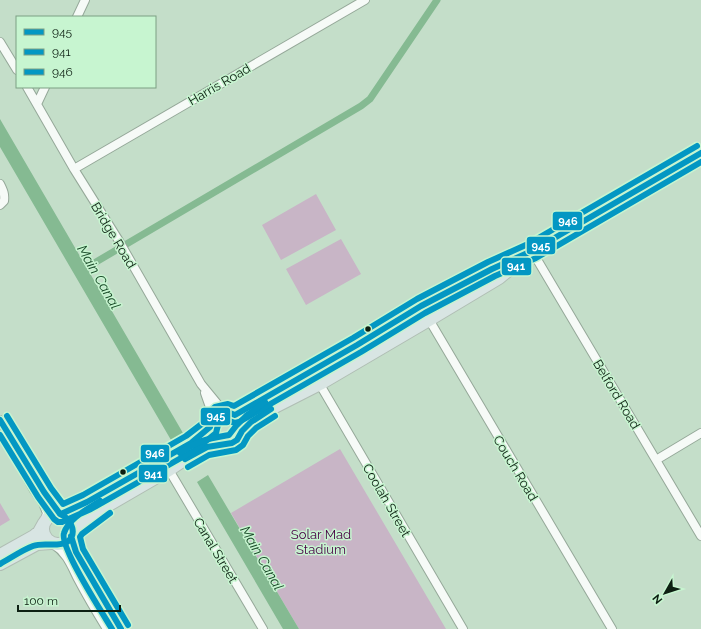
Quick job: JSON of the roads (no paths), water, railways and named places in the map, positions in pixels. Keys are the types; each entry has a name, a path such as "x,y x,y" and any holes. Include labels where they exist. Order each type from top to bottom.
{"main road":[{"path":"0,556 34,536 39,532 44,521 53,514 60,514 87,502 179,457 194,448 214,417 230,414 312,371 421,306 492,269 532,251 701,153"},
{"path":"194,448 232,443 240,436 242,431 265,412 320,384 499,278 532,251"},
{"path":"230,414 241,422 242,431"},
{"path":"210,424 211,436 221,444"},
{"path":"0,564 37,544 64,543 83,523 107,506 169,470 179,457"},
{"path":"60,514 70,520 72,534"},
{"path":"44,521 42,529 44,536 52,544"}],"street":[{"path":"77,16 85,0"},
{"name":"Harris Road","path":"74,169 365,0"},
{"path":"0,42 16,68"},
{"name":"Bridge Road","path":"28,88 74,169 119,241 201,384 212,413 210,424"},
{"path":"37,104 45,88"},
{"path":"0,184 3,190 4,201 0,205"},
{"name":"Belford Road","path":"532,251 701,536"},
{"name":"Couch Road","path":"421,306 612,629"},
{"name":"Coolah Street","path":"312,371 463,629"},
{"name":"Bridge Road","path":"201,384 230,414"},
{"path":"0,420 44,492 60,514"},
{"path":"0,430 48,512 44,521"},
{"path":"656,460 701,433"},
{"name":"Canal Street","path":"169,470 263,629"},
{"path":"72,534 76,552 121,629"},
{"path":"52,544 61,549 70,561 78,579 107,629"}],"waterway":[{"name":"Main Canal","path":"96,262 361,106 370,99 437,0"}],"park label":[{"name":"Solar Mad Stadium","path":"321,542"}]}
